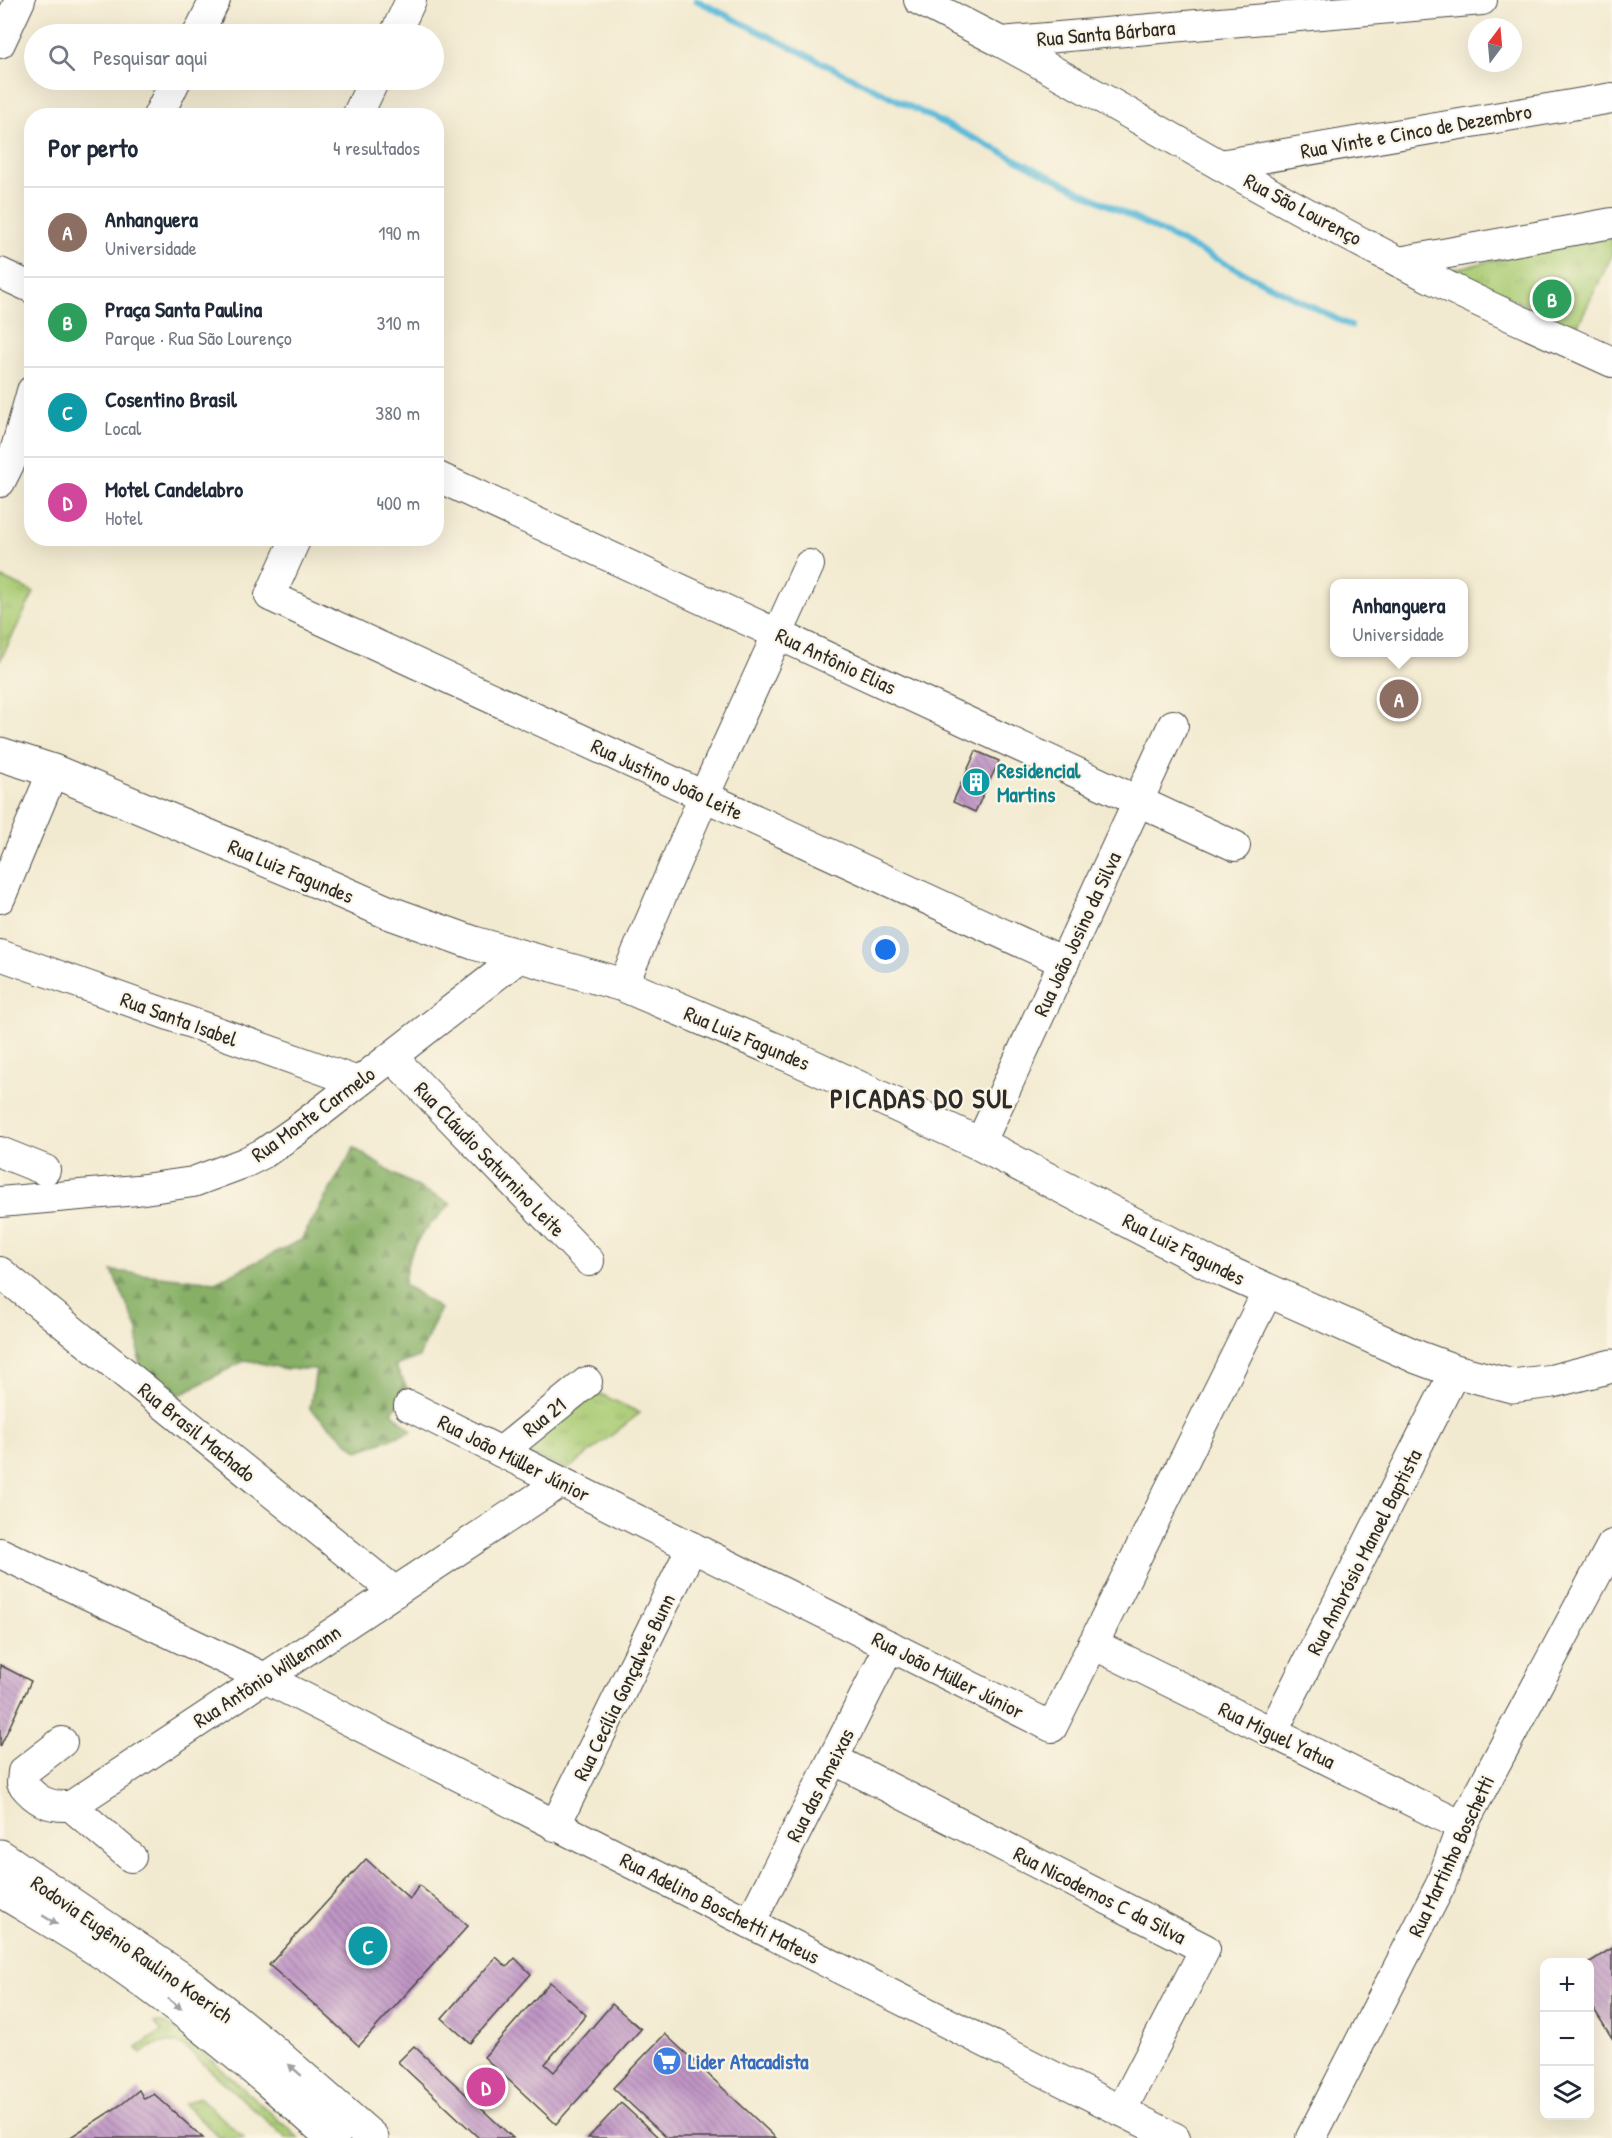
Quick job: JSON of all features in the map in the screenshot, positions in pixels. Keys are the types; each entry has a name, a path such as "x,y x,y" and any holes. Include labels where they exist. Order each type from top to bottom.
{"main road":[{"name":"Rua Luiz Fagundes","path":"0,754 53,771 385,911 474,943 623,985 793,1057 980,1144 1218,1268 1372,1339 1455,1371 1512,1386 1553,1381 1612,1366"},
{"name":"Rodovia Eugênio Raulino Koerich","path":"0,1856 192,1986 263,2043 372,2138"},
{"name":"Rodovia Eugênio Raulino Koerich","path":"0,1890 94,1947 177,2006 238,2054 333,2138"}],"street":[{"path":"0,43 20,0"},
{"path":"203,24 215,0"},
{"path":"400,24 411,0"},
{"path":"919,0 951,7 1001,42"},
{"name":"Rua Santa Bárbara","path":"1001,42 1482,0"},
{"name":"Rua São Lourenço","path":"1001,42 1399,262 1482,303 1612,362"},
{"path":"162,108 171,90"},
{"path":"361,108 369,90"},
{"name":"Rua Vinte e Cinco de Dezembro","path":"1220,165 1612,98"},
{"path":"1399,262 1612,223"},
{"path":"0,273 24,284"},
{"path":"0,482 15,452 24,420"},
{"name":"Rua Antônio Elias","path":"444,481 1235,846"},
{"name":"Rua Justino João Leite","path":"292,546 270,596 1064,962"},
{"path":"623,985 704,796 809,566"},
{"name":"Rua João Josino da Silva","path":"980,1144 1173,725"},
{"path":"0,898 53,771"},
{"name":"Rua Santa Isabel","path":"0,955 358,1082"},
{"name":"Rua Monte Carmelo","path":"0,1202 168,1186 210,1177 264,1153 297,1130 521,956"},
{"name":"Rua Cláudio Saturnino Leite","path":"392,1057 589,1261"},
{"path":"0,1152 45,1170"},
{"name":"Rua Brasil Machado","path":"0,1272 395,1592"},
{"name":"Rua João Müller Júnior","path":"409,1406 1052,1727 1268,1291"},
{"name":"Rua Ambrósio Manoel Baptista","path":"1272,1733 1455,1371"},
{"name":"Rua 21","path":"501,1452 587,1382"},
{"name":"Rua Antônio Willemann","path":"71,1806 561,1482"},
{"name":"Rua Martinho Boschetti","path":"1311,2138 1440,1886 1462,1826 1612,1545"},
{"name":"Rua Cecília Gonçalves Bunn","path":"555,1826 692,1547"},
{"name":"Rua Adelino Boschetti Mateus","path":"0,1553 265,1678 1175,2138"},
{"name":"Rua Miguel Yatua","path":"1093,1644 1462,1826"},
{"name":"Rua das Ameixas","path":"750,1923 890,1646"},
{"path":"62,1742 23,1772 22,1783 40,1801 54,1806 71,1806 131,1857"},
{"name":"Rua Nicodemos C da Silva","path":"833,1759 1205,1949 1121,2111"}],"green space":[{"path":"1612,233 1612,255 1576,329 1451,270"},
{"path":"0,577 34,592 0,661"},
{"path":"354,1148 395,1175 451,1204 419,1238 406,1270 404,1284 440,1309 419,1357 395,1366 409,1391 392,1412 412,1431 358,1451 310,1409 316,1369 286,1369 246,1360 175,1397 139,1369 138,1330 112,1271 215,1282 301,1240"},
{"path":"598,1393 640,1413 567,1470 523,1451"},
{"path":"154,2023 164,2023 176,2029 299,2138 286,2138 182,2045 160,2043 141,2053 137,2048 162,2031"},
{"path":"199,2097 244,2138 220,2138 184,2104"}],"building":[{"name":"Residencial Martins","path":"976,751 999,761 975,812 953,802"},
{"path":"0,1665 31,1681 0,1747"},
{"path":"366,1859 410,1899 419,1885 468,1926 359,2046 269,1965"},
{"path":"1612,1948 1612,2038 1594,2009 1594,1959"},
{"path":"496,1957 507,1967 515,1958 531,1974 470,2043 442,2018"},
{"path":"550,1982 586,2015 545,2064 554,2072 612,2004 641,2029 556,2124 484,2057"},
{"name":"Lider Atacadista","path":"665,2034 776,2138 667,2138 613,2088"},
{"path":"414,2046 513,2138 479,2138 398,2062"},
{"path":"139,2090 144,2099 154,2094 203,2138 69,2138 122,2104"},
{"path":"621,2103 659,2138 588,2138"}],"waterway":[{"path":"696,0 1351,326"}],"place":[{"name":"Praça Santa Paulina","path":"1552,299"},
{"name":"Anhanguera","path":"1399,699"},
{"name":"Residencial Martins","path":"976,782"},
{"name":"Cosentino Brasil","path":"368,1946"},
{"name":"Lider Atacadista","path":"667,2061"},
{"name":"Motel Candelabro","path":"486,2087"}],"district":[{"name":"PICADAS DO SUL","path":"922,1098"}]}
